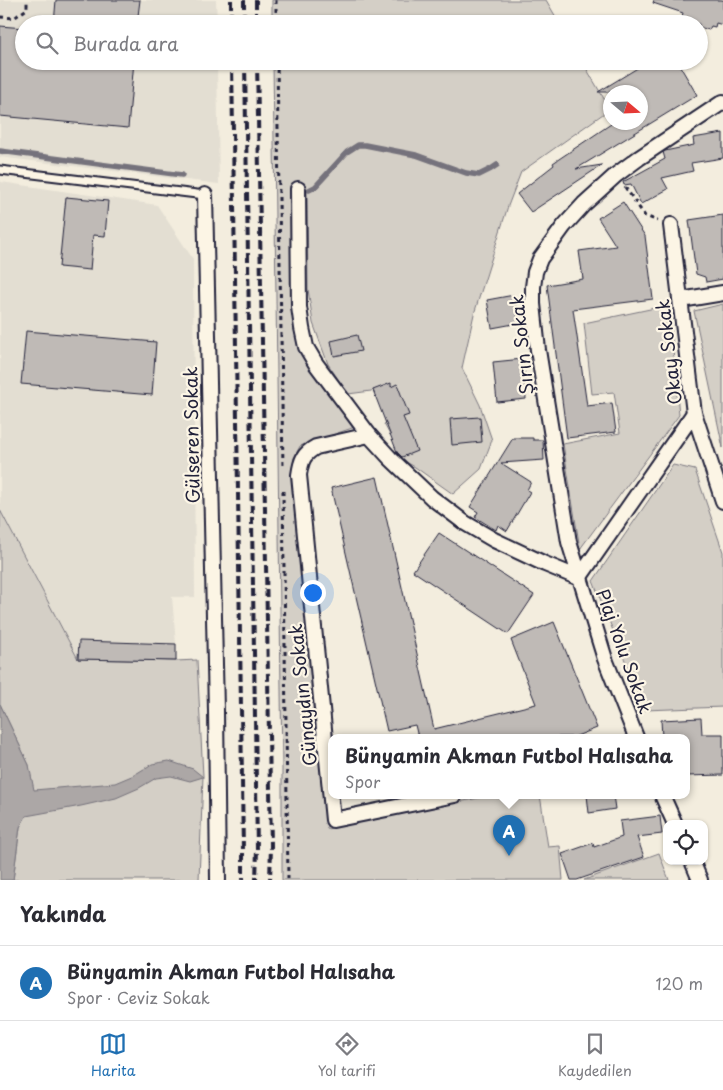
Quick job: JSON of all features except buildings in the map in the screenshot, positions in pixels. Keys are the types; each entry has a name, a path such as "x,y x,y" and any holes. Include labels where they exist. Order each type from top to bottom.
{"street":[{"name":"Şırın Sokak","path":"580,578 569,542 539,360 533,304 535,272 548,246 564,226 616,174 723,102"},
{"path":"298,189 299,307 306,347 316,364 369,435 390,458 432,498 465,523 494,540 580,578 694,413"},
{"name":"Gülseren Sokak","path":"205,195 218,880"},
{"name":"Okay Sokak","path":"671,225 694,413 723,501"},
{"path":"681,300 723,293"},
{"name":"Günaydın Sokak","path":"328,769 299,475 304,457 316,447 369,435"},
{"name":"Plaj Yolu Sokak","path":"580,578 605,659 635,734"},
{"name":"Günaydın Sokak","path":"331,799 333,820 435,799"},
{"path":"664,799 673,820"},
{"path":"694,865 700,880"}],"lane":[{"name":"Gülseren Sokak","path":"0,170 205,195"}],"path":[{"path":"18,15 27,9 27,0"},
{"path":"276,0 276,15"},
{"path":"0,17 15,17"},
{"path":"616,174 645,216"}],"shaded area":[{"path":"0,0 216,0 217,15 15,15 15,70 217,70 219,184 0,157"},
{"path":"272,0 546,0 555,15 272,15"},
{"path":"273,70 587,70 603,97 603,114 521,172 508,206 474,314 462,368 480,405 492,440 481,469 453,494 399,458 416,451 407,428 390,435 384,424 408,415 397,385 391,387 390,384 371,391 348,394 328,364 313,323 308,289 307,192 292,189 297,342 302,354 355,427 300,446 294,458 293,473 327,829 473,799 541,799 548,847 560,846 563,880 282,880"},
{"path":"0,180 1,182 157,205 193,259 195,597 172,597 176,661 78,659 0,510"},
{"path":"723,304 723,448 694,311"},
{"path":"669,305 679,415 580,549 563,444 620,433 614,392 592,394 584,323"},
{"path":"673,465 695,470 723,552 723,707 645,710 593,581"},
{"path":"0,510 78,659 197,660 203,776 199,880 13,880 20,827 26,816 29,765 0,704"},
{"path":"0,704 29,765 34,790 115,783 134,775 152,764 169,761 193,769 203,777 190,781 171,776 156,778 116,798 26,816 20,827 13,880 0,880"},
{"path":"659,853 669,880 584,880"}],"waterway":[{"path":"309,190 315,187 347,152 358,145 416,155 466,173 479,175 497,165"},
{"path":"0,151 182,175"}],"railway":[{"path":"231,0 231,15"},
{"path":"244,0 244,15"},
{"path":"256,0 256,15"},
{"path":"232,70 243,880"},
{"path":"245,70 256,880"},
{"path":"257,70 271,846 270,880"}],"place":[{"name":"Bünyamin Akman Futbol Halısaha","path":"509,856"}]}
